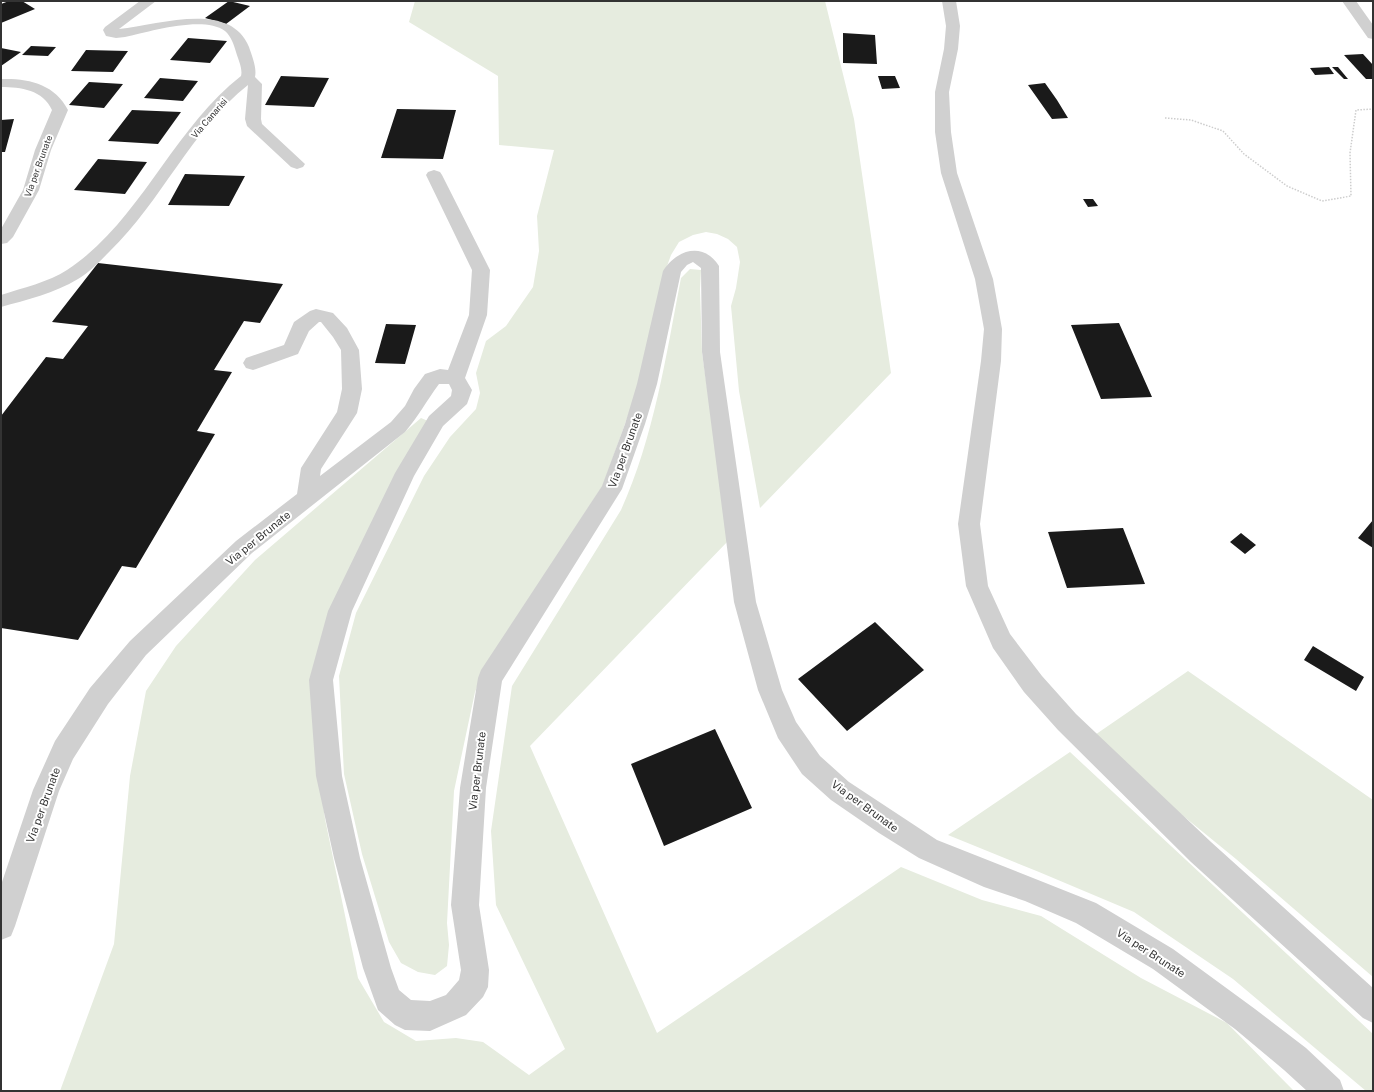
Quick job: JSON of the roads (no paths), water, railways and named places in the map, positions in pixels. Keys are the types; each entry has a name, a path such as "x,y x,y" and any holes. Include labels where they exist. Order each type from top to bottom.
{"street":[{"path":"148,1 118,23 110,30 111,33 125,33 183,21 211,20 225,25 237,36 249,73 248,78 255,84 253,119 255,126 297,164"},
{"path":"949,1 953,26 951,49 942,92 943,132 949,173 984,279 993,329 991,361 968,524 977,586 1001,641 1033,684 1067,722 1201,852 1373,1008"},
{"path":"1349,1 1373,35"},
{"name":"Via Canarisi","path":"1,301 42,288 72,275 92,259 121,231 207,117 234,89 248,78"},
{"name":"Via per Brunate","path":"1,83 22,84 36,88 53,97 60,110 43,150 31,190 1,239"},
{"path":"434,175 481,270 478,315 455,378"},
{"name":"Via per Brunate","path":"1,926 46,790 64,750 99,696 138,648 244,547 398,427 412,411 421,394 432,380 440,376 455,378 462,390 460,399 436,421 405,474 340,611 322,680 329,776 347,858 377,968 388,1000 405,1015 430,1016 456,1005 473,987 475,970 465,905 473,788 490,678 611,490 635,424 647,384 672,271 680,260 690,256 703,258 710,266 712,352 745,602 770,690 787,730 811,764 840,791 928,849 984,873 1027,888 1086,913 1163,958 1295,1059 1328,1091"},
{"path":"253,364 291,349 301,327 316,315 327,316 340,332 350,350 352,389 347,413 310,468 307,498"}]}
